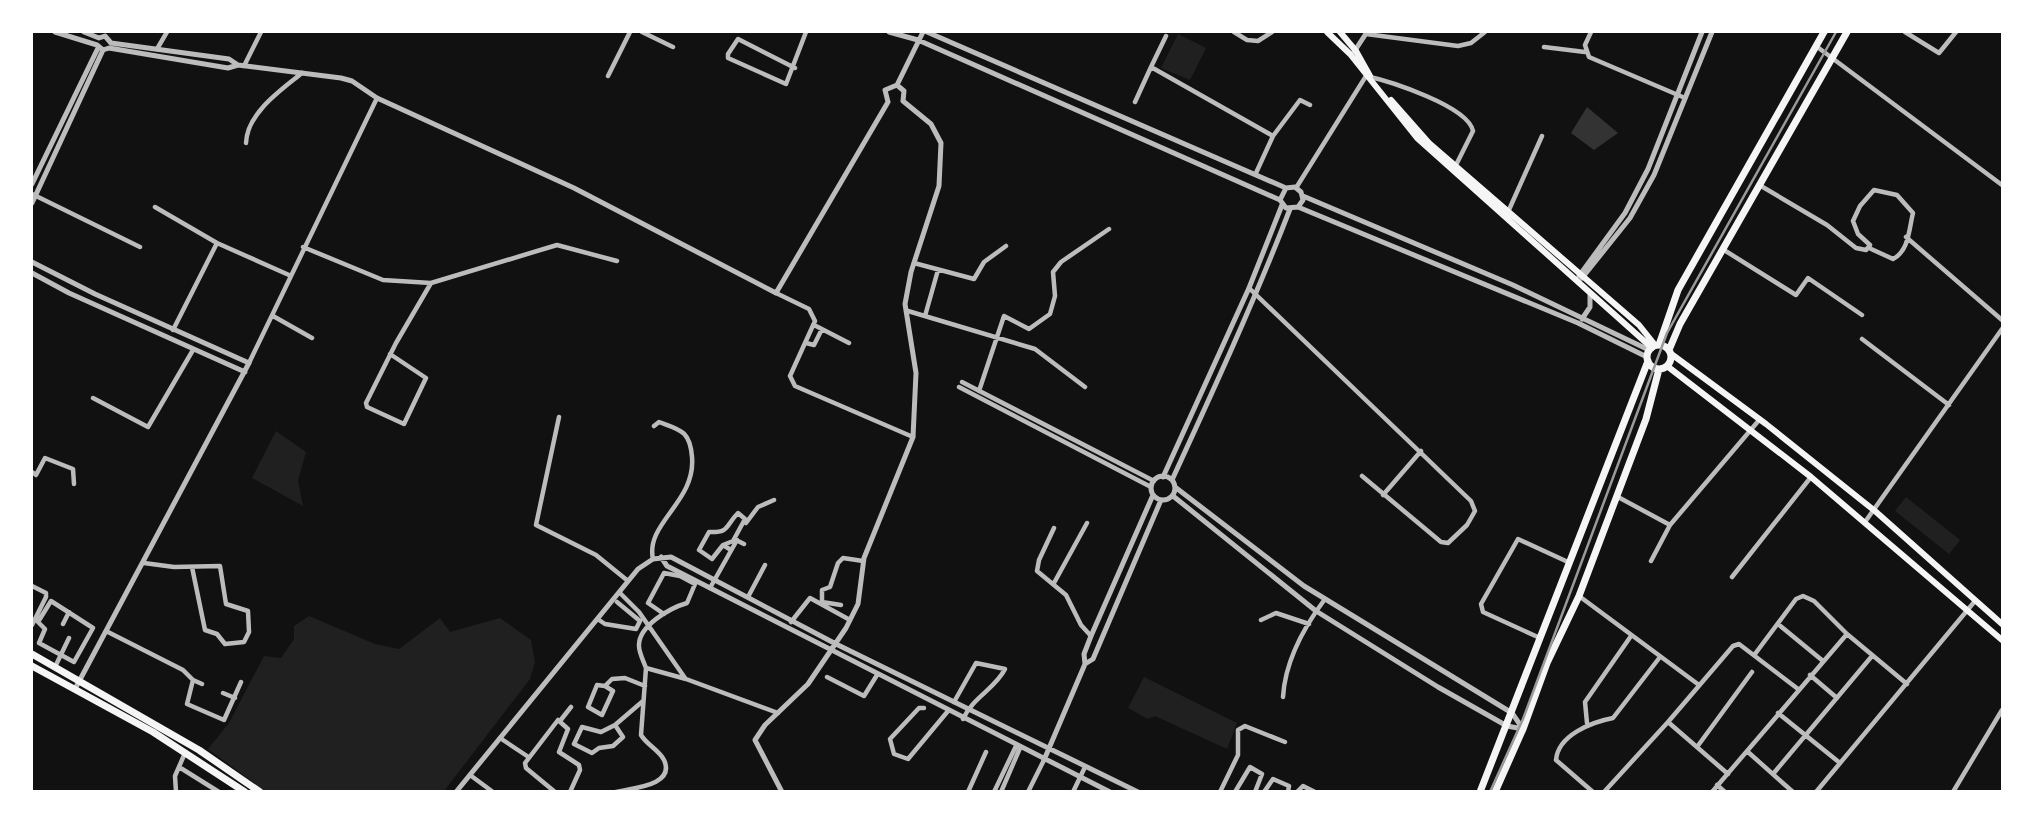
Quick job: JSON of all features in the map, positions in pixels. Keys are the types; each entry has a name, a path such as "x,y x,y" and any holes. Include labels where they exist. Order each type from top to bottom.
{"main road":[{"path":"1327,32 1353,53"},
{"path":"1340,32 1369,77 1417,138 1506,216 1639,325 1663,368 1811,477 2003,640"},
{"path":"1480,792 1568,562 1678,290 1824,32"},
{"path":"1495,792 1523,729 1547,663 1579,596 1680,324 1847,32"},
{"path":"1580,277 1590,291 1652,351 1669,351 1760,419 1875,511 2003,624"},
{"path":"32,654 199,750 260,792"},
{"path":"32,666 185,752 245,792"}],"street":[{"path":"55,32 104,42 229,59 241,65 352,81 377,98 574,188 809,309 814,325 790,376 795,386 913,437"},
{"path":"85,32 104,42 155,57 228,68 241,65 261,32"},
{"path":"32,184 104,42 114,32"},
{"path":"155,57 167,32"},
{"path":"608,76 630,32"},
{"path":"642,32 673,47"},
{"path":"794,68 738,39 728,54 729,58 782,85 788,82 794,68 806,32"},
{"path":"889,32 918,40 1281,202 1290,209 1298,208 1652,351"},
{"path":"917,32 918,40"},
{"path":"776,293 888,102 885,90 897,85 918,40 925,32 1286,188 1296,188 1303,196 1584,317 1652,351"},
{"path":"1234,32 1247,40 1258,41 1272,32"},
{"path":"1353,53 1366,33 1458,46 1471,43 1485,32"},
{"path":"1585,52 1591,32"},
{"path":"1580,277 1625,213 1648,169 1702,32"},
{"path":"1580,277 1630,218 1654,175 1712,32"},
{"path":"1905,32 1939,53 1956,32"},
{"path":"1135,102 1166,36"},
{"path":"32,203 33,195 104,42"},
{"path":"1816,46 2003,185"},
{"path":"1544,47 1585,52 1596,61 1685,98"},
{"path":"228,68 229,59"},
{"path":"1151,67 1273,136"},
{"path":"246,143 254,120 281,90 303,73"},
{"path":"1296,188 1369,77 1395,82 1454,111 1473,127 1454,168"},
{"path":"897,85 904,91 903,101"},
{"path":"75,689 245,372 273,316 289,275 377,98"},
{"path":"1256,173 1273,136 1300,100 1310,105"},
{"path":"888,102 894,105 903,101"},
{"path":"782,792 776,776 758,752 755,740 765,724 808,684 850,621 858,604 863,561 913,437 916,373 905,304 939,186 941,143 931,124 903,101"},
{"path":"1506,216 1542,136"},
{"path":"1761,186 1827,225 1856,248 1869,248 1893,259 1900,255 1913,213 1896,195 1874,190 1864,200 1853,221 1858,234 1870,245 1869,248"},
{"path":"1153,484 1163,477 1250,288 1286,188"},
{"path":"33,195 140,247"},
{"path":"1298,208 1303,196"},
{"path":"155,206 217,243 289,275"},
{"path":"1173,496 1174,483 1200,415 1232,352 1290,209"},
{"path":"979,391 1004,316 1029,329 1050,314 1055,296 1053,272 1061,262 1109,229"},
{"path":"1271,234 1279,237"},
{"path":"1906,237 2003,320"},
{"path":"173,330 217,243"},
{"path":"303,247 383,279 431,283 557,245 617,261"},
{"path":"915,262 974,279 984,262 1006,246"},
{"path":"1724,250 1796,295 1808,278 1862,315"},
{"path":"1259,261 1268,266"},
{"path":"32,262 173,330 249,363"},
{"path":"925,316 938,270"},
{"path":"32,273 245,372"},
{"path":"390,355 426,377 404,424 366,405 390,355 431,283"},
{"path":"1250,288 1475,505 1473,517 1448,543 1441,542 1362,476"},
{"path":"1578,323 1590,307 1590,291"},
{"path":"908,311 996,335 1035,349 1085,387"},
{"path":"273,316 312,338"},
{"path":"814,325 849,343"},
{"path":"807,342 813,346 822,329"},
{"path":"1865,522 2003,329"},
{"path":"1861,339 1949,405"},
{"path":"1223,348 1232,352"},
{"path":"93,397 148,427 193,350"},
{"path":"1207,382 1214,386"},
{"path":"1153,484 1117,470 1045,433 988,399 979,391 960,385 988,399 1048,426 1121,463 1153,484"},
{"path":"1193,411 1200,415"},
{"path":"559,417 536,525 596,555 628,581"},
{"path":"1651,561 1670,525 1760,419"},
{"path":"653,559 653,539 694,475 691,441 685,433 659,422 654,426"},
{"path":"1045,433 1048,426"},
{"path":"1061,441 1064,435"},
{"path":"1180,437 1189,442"},
{"path":"1383,495 1421,451"},
{"path":"32,472 36,475 45,458 73,469 74,484"},
{"path":"1117,470 1121,463"},
{"path":"1163,477 1325,599 1512,713 1523,729"},
{"path":"1732,577 1811,477"},
{"path":"1028,792 1085,664 1084,654 1153,495 1153,484"},
{"path":"1153,495 1161,500"},
{"path":"1085,664 1093,659 1133,558 1161,500 1173,496"},
{"path":"1173,496 1316,611 1507,726 1523,729"},
{"path":"1618,497 1670,525"},
{"path":"710,588 751,513 774,500"},
{"path":"736,514 745,518 733,541 723,545 712,559 699,550 709,532 718,534 724,531 736,514"},
{"path":"1054,583 1087,523"},
{"path":"1054,528 1037,566 1042,577 1054,583 1066,595 1081,625 1091,636"},
{"path":"737,539 744,543"},
{"path":"1540,638 1483,612 1480,604 1518,539 1568,562"},
{"path":"723,545 731,550"},
{"path":"1126,555 1133,558"},
{"path":"456,792 638,569 653,559 671,557 836,644 1138,792"},
{"path":"660,558 667,566 1110,792"},
{"path":"841,605 822,602 822,590 830,587 838,563 843,558 863,561"},
{"path":"144,563 192,568 220,566 226,604 248,611 249,632 244,642 225,644 217,634 206,631 192,568"},
{"path":"748,597 765,565"},
{"path":"616,792 653,785 661,780 665,769 664,760 641,735 646,668 638,646 649,627 664,614 687,603 695,584 680,576 664,573 648,603 664,614"},
{"path":"32,586 46,593 32,625"},
{"path":"598,620 633,630 640,624 630,603 620,593"},
{"path":"1579,596 1699,685"},
{"path":"1755,654 1796,599 1803,596 1814,601 1847,634 1907,684"},
{"path":"787,628 810,598 850,621"},
{"path":"1283,697 1289,665 1316,611 1325,599"},
{"path":"1816,792 1976,600"},
{"path":"51,601 91,624 93,631 77,660 74,662 61,655 39,643 45,629 38,622 51,601"},
{"path":"617,602 649,627 685,679"},
{"path":"625,608 630,603"},
{"path":"63,624 69,612"},
{"path":"1261,620 1276,613 1309,624"},
{"path":"1778,624 1823,661"},
{"path":"106,631 178,666 193,680 202,684"},
{"path":"1712,792 1847,634"},
{"path":"1587,723 1586,702 1631,636"},
{"path":"55,667 69,638"},
{"path":"1604,792 1733,646 1739,644 1755,654 1798,689"},
{"path":"1773,774 1872,656"},
{"path":"1593,792 1556,760 1559,750 1587,723 1613,718 1660,657"},
{"path":"954,702 976,663 1002,666 1004,672 996,684 981,693 963,719"},
{"path":"646,668 685,679 778,713"},
{"path":"827,677 864,696 888,669"},
{"path":"1697,747 1752,672"},
{"path":"1810,675 1837,698"},
{"path":"605,686 612,679 625,678 645,686"},
{"path":"193,680 186,700 194,708 224,720 241,682"},
{"path":"597,685 605,686 613,691 602,715 588,707 597,685"},
{"path":"922,698 927,689"},
{"path":"223,693 235,698"},
{"path":"615,725 622,737 613,746 599,748 592,754 574,744 582,727 596,733 615,725 644,701"},
{"path":"555,792 526,768 527,756 571,707"},
{"path":"924,708 919,708 890,740 894,754 900,759 908,759 948,711"},
{"path":"1953,792 2003,710"},
{"path":"1778,713 1840,763"},
{"path":"560,721 568,729 559,752 579,765 580,770 570,792"},
{"path":"1668,722 1728,774"},
{"path":"996,736 1001,726"},
{"path":"1220,792 1238,755 1238,730 1245,726 1285,742"},
{"path":"500,737 527,756"},
{"path":"994,792 1018,747"},
{"path":"1002,792 1018,747"},
{"path":"176,792 175,776 185,752"},
{"path":"968,792 986,752"},
{"path":"1748,752 1793,792"},
{"path":"179,767 219,792"},
{"path":"1073,792 1085,767"},
{"path":"1235,792 1250,767 1262,774 1255,792"},
{"path":"470,775 493,792"},
{"path":"1264,792 1273,779 1289,786 1288,792"},
{"path":"653,785 655,792"},
{"path":"1717,785 1725,792"},
{"path":"1297,792 1303,786 1315,792"}],"shaded area":[{"path":"1178,34 1206,48 1190,80 1161,68"},
{"path":"1587,107 1618,133 1594,150 1571,133"},
{"path":"276,431 306,452 298,481 303,506 252,478"},
{"path":"1906,497 1960,540 1949,554 1895,511"},
{"path":"309,616 375,644 399,649 440,618 450,632 500,618 531,640 535,662 530,679 444,791 265,791 208,749 229,723 264,656 281,658 294,639 294,626"},
{"path":"1144,677 1237,723 1227,749 1155,716 1148,719 1128,708"}],"railway":[{"path":"1490,792 1523,719 1667,333 1836,32"}]}
